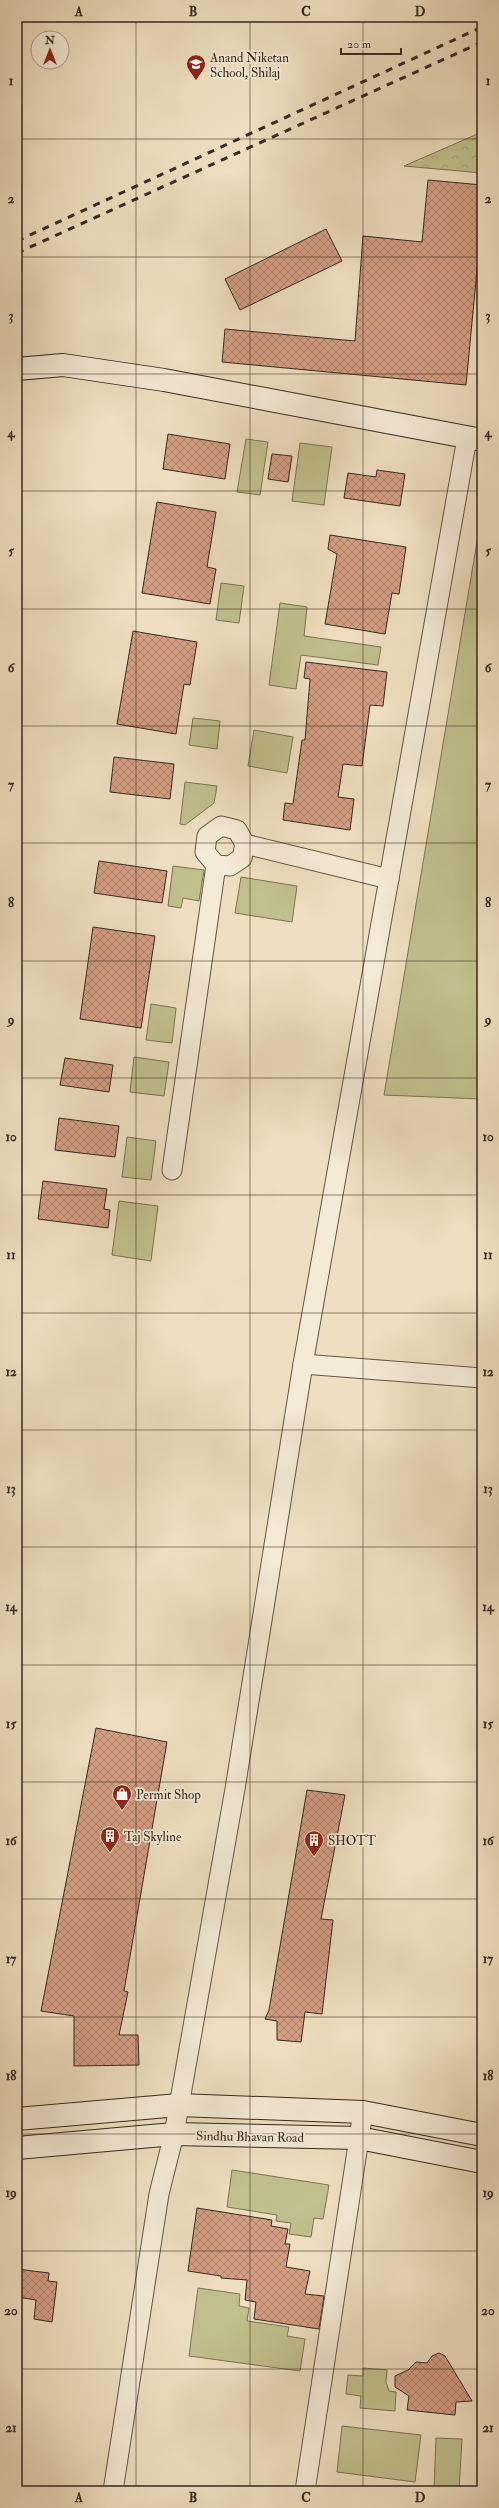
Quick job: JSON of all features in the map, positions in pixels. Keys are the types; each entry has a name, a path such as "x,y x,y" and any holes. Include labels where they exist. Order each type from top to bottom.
{"main road":[{"path":"17,369 63,365 164,380 474,439"},
{"name":"Sindhu Bhavan Road","path":"17,2119 179,2105 363,2112 482,2135"},
{"name":"Sindhu Bhavan Road","path":"17,2148 174,2134 359,2138 482,2162"}],"street":[{"path":"112,2491 159,2194 174,2134 235,1788 303,1364 389,879 474,439"},
{"path":"221,826 237,830 245,844 242,858 230,866 216,865 205,852 207,836 221,826"},
{"path":"245,844 389,879"},
{"path":"172,1170 216,865"},
{"path":"303,1364 482,1378"},
{"path":"305,2491 363,2112"}],"green space":[{"path":"482,132 482,173 404,166"},
{"path":"246,439 268,442 260,495 237,492"},
{"path":"300,443 332,447 324,505 292,501"},
{"path":"482,512 482,1099 384,1095"},
{"path":"221,583 244,586 239,623 216,620"},
{"path":"280,603 307,607 304,636 381,647 378,665 301,655 296,689 269,685"},
{"path":"193,718 220,721 217,749 189,745"},
{"path":"254,730 293,737 287,773 248,766"},
{"path":"185,782 217,786 214,803 185,825 180,824"},
{"path":"173,866 204,870 199,901 183,898 181,908 168,906"},
{"path":"241,877 297,886 292,922 235,913"},
{"path":"151,1004 176,1008 172,1043 146,1040"},
{"path":"134,1057 169,1062 164,1096 130,1092"},
{"path":"127,1137 156,1141 151,1180 122,1177"},
{"path":"119,1201 158,1206 151,1261 112,1255"},
{"path":"232,2170 329,2185 323,2219 314,2218 311,2237 289,2234 291,2223 276,2221 277,2215 227,2207"},
{"path":"198,2288 240,2294 239,2306 249,2308 247,2321 289,2327 287,2336 305,2339 300,2371 189,2356"},
{"path":"363,2368 387,2370 386,2382 389,2391 396,2392 395,2411 360,2408 361,2396 346,2394 348,2375 363,2376"},
{"path":"342,2426 421,2435 415,2482 337,2472"},
{"path":"436,2438 462,2439 459,2491 434,2490"}],"building":[{"path":"428,180 482,185 482,218 466,385 222,362 225,329 355,341 363,236 422,242"},
{"path":"326,229 342,261 240,310 225,279"},
{"path":"168,434 230,444 225,479 163,469"},
{"path":"272,454 292,456 288,482 268,479"},
{"path":"377,470 405,474 400,506 344,498 348,473 376,477"},
{"path":"157,502 216,512 207,567 216,569 210,604 142,593"},
{"path":"330,535 406,547 399,594 392,593 385,634 325,624 337,554 328,549"},
{"path":"133,631 197,642 190,685 184,684 176,734 117,724"},
{"path":"306,662 387,672 383,706 370,705 362,766 343,764 338,797 354,799 350,830 283,820 285,803 293,804 302,740 305,740 310,679 304,678"},
{"path":"114,757 174,764 170,799 110,792"},
{"path":"99,861 167,871 162,903 94,893"},
{"path":"93,927 155,936 141,1028 80,1019"},
{"path":"65,1058 113,1065 109,1092 60,1085"},
{"path":"59,1118 119,1126 115,1157 55,1150"},
{"path":"43,1181 107,1189 104,1209 110,1210 108,1228 38,1219"},
{"name":"Taj Skyline","path":"96,1728 167,1742 124,1991 128,1992 119,2035 138,2035 139,2065 74,2066 74,2016 41,2011"},
{"name":"SHOTT","path":"307,1790 345,1795 321,1919 333,1920 322,2014 305,2012 301,2042 277,2040 277,2021 265,2019 269,2010"},
{"path":"197,2208 272,2220 271,2226 288,2229 285,2244 290,2244 286,2267 310,2271 305,2294 324,2296 319,2329 254,2319 256,2302 245,2300 247,2280 221,2278 221,2276 188,2271"},
{"path":"17,2269 49,2273 48,2281 57,2282 52,2322 34,2319 36,2300 17,2297"},
{"path":"439,2353 445,2356 472,2401 456,2402 455,2415 407,2410 409,2396 395,2387 395,2376 408,2370 416,2362 427,2363 432,2356"}],"railway":[{"path":"17,241 482,27"},
{"path":"17,253 482,42"}],"place":[{"name":"Anand Niketan School, Shilaj","path":"196,81"},
{"name":"Permit Shop","path":"122,1811"},
{"name":"Taj Skyline","path":"110,1853"},
{"name":"SHOTT","path":"314,1857"}]}
